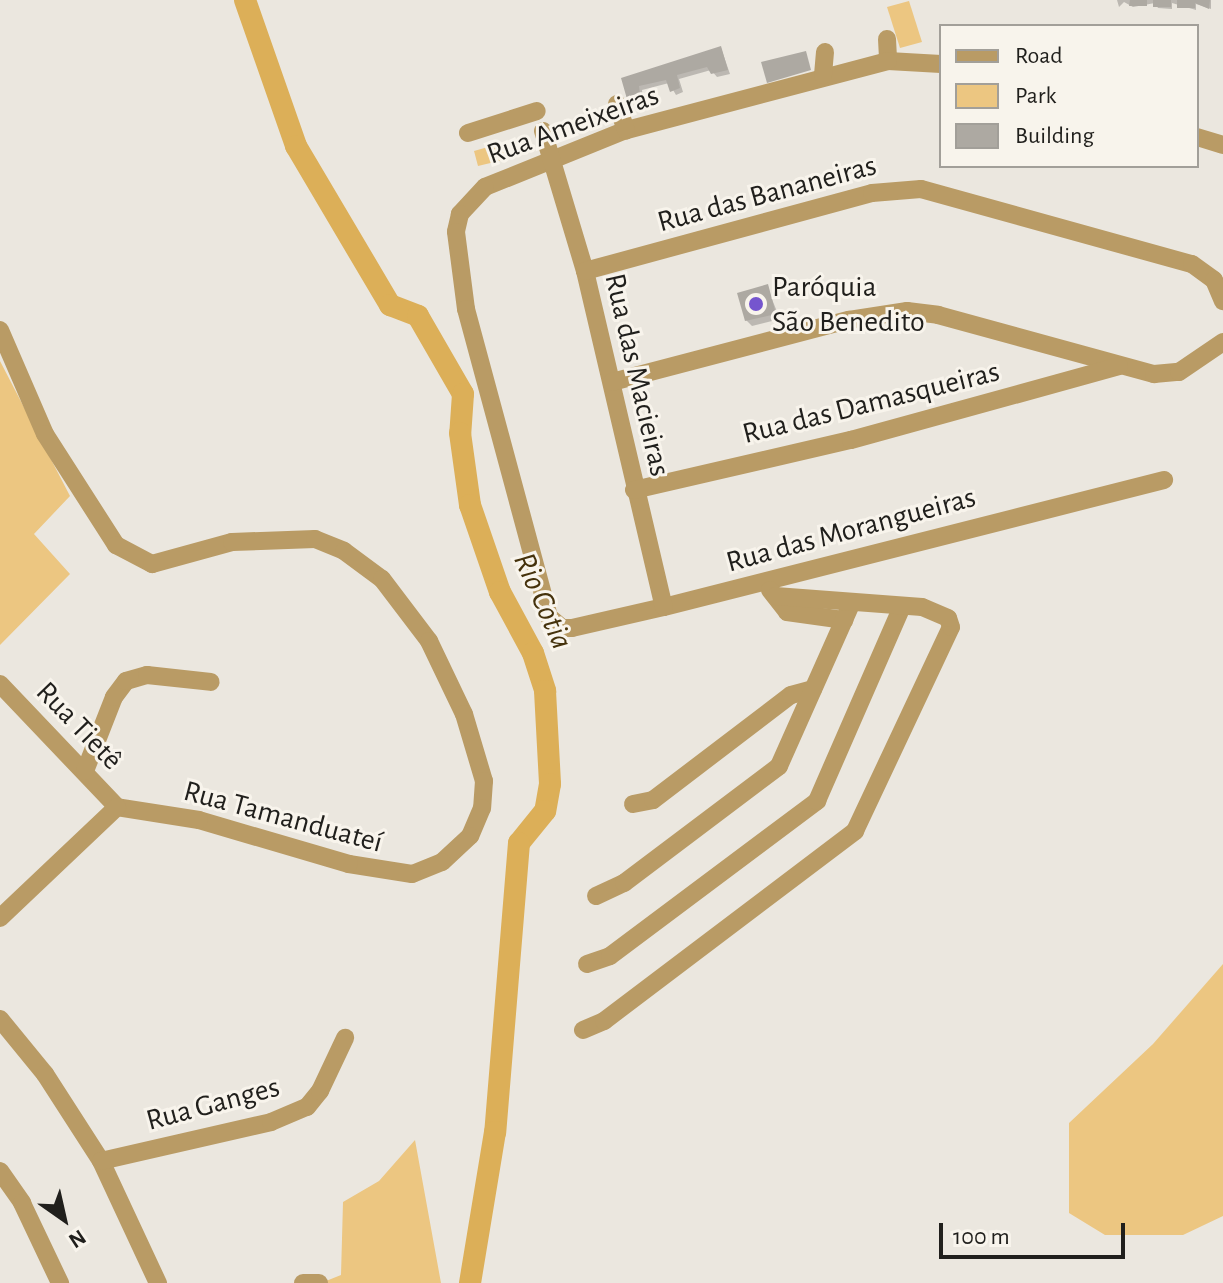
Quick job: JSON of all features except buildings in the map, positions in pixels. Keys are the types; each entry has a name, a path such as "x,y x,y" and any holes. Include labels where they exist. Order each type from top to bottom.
{"street":[{"path":"887,39 888,61"},
{"path":"823,75 825,52"},
{"name":"Rua Ameixeiras","path":"552,623 466,309 456,232 460,214 485,187 550,157 626,130 823,75 888,61 939,64"},
{"path":"617,104 626,130"},
{"path":"468,133 537,111"},
{"name":"Rua das Macieiras","path":"543,131 585,271 634,490 664,607"},
{"path":"1199,138 1223,145"},
{"name":"Rua das Bananeiras","path":"585,271 872,193 921,189 1192,264 1214,280 1223,301"},
{"path":"612,382 849,320 907,311 938,315 1154,374 1179,372 1223,342"},
{"name":"Rua Tamanduateí","path":"0,330 45,434 99,527 116,545 152,564 232,542 315,539 344,551 382,579 429,641 464,714 484,781 482,808 470,836 442,862 412,874 349,864 199,820 117,807"},
{"name":"Rua das Damasqueiras","path":"634,490 851,440 1121,365"},
{"name":"Rua das Morangueiras","path":"552,623 572,628 664,607 1164,480"},
{"path":"763,581 775,596 817,608 848,612"},
{"path":"583,1030 604,1021 855,831 951,627 948,618 922,607 901,609 862,600 848,612 785,754 771,773 615,890 596,896"},
{"path":"587,964 610,956 817,801 901,609"},
{"path":"85,771 114,697 126,681 147,675 211,682"},
{"name":"Rua Tietê","path":"0,684 117,807"},
{"path":"633,804 653,800 791,695 813,689"},
{"path":"0,918 117,807"},
{"path":"0,1019 45,1074 101,1161 158,1283"},
{"name":"Rua Ganges","path":"101,1161 271,1122 307,1107 320,1091 345,1038"},
{"path":"0,1171 22,1203 60,1283"},
{"path":"303,1283 319,1283"}],"green space":[{"path":"909,1 922,42 900,48 887,7"},
{"path":"502,143 507,159 478,166 474,151"},
{"path":"0,361 70,496 34,534 70,574 0,645"},
{"path":"1223,964 1223,1216 1183,1235 1105,1235 1069,1213 1069,1123 1153,1044"},
{"path":"415,1140 441,1283 321,1283 341,1275 343,1202 379,1181"}],"waterway":[{"name":"Rio Cotia","path":"245,0 296,146 390,305 418,316 463,394 460,433 470,505 500,592 533,653 545,691 550,784 545,811 519,843 495,1132 470,1283"}],"place":[{"name":"Paróquia São Benedito","path":"756,304"}]}
